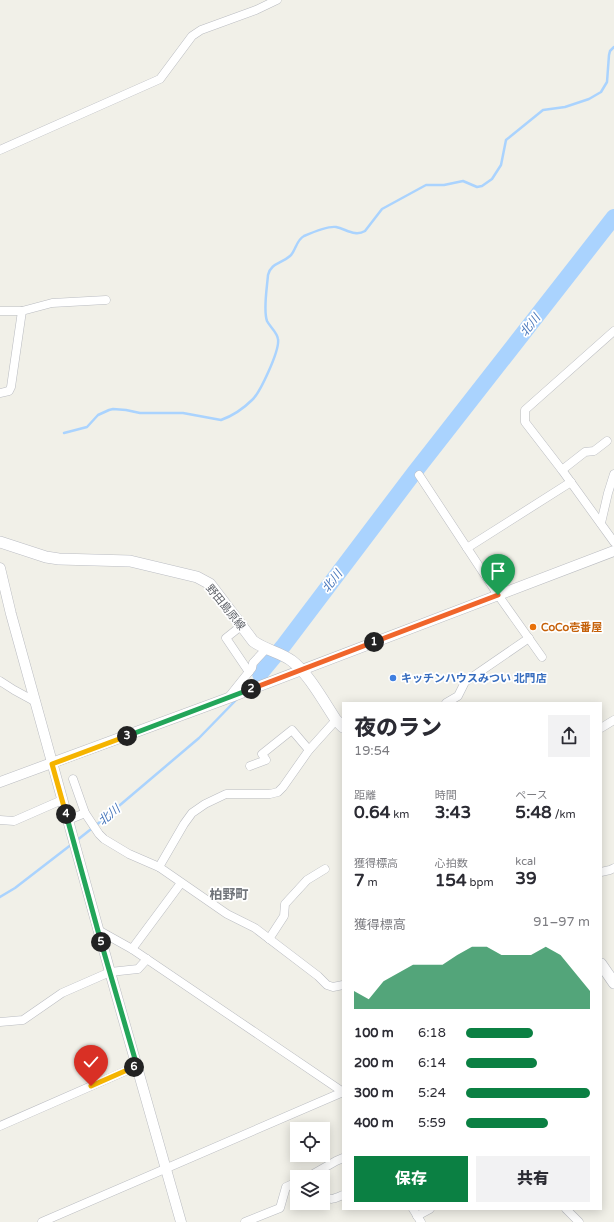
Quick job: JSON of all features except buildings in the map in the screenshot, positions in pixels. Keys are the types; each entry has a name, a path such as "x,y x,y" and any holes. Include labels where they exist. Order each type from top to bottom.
{"main road":[{"name":"野田島原線","path":"0,542 53,558 130,561 197,577 210,584 253,641 292,661 302,670 339,724"},
{"path":"602,965 614,983"}],"street":[{"path":"0,150 160,79 192,36 201,30 256,10 277,0"},
{"path":"0,311 22,311 52,304 106,300"},
{"path":"0,393 9,391 11,387 22,311"},
{"path":"614,331 525,410 525,422 571,482 614,542"},
{"path":"562,470 585,452 594,451 607,441"},
{"path":"601,523 614,474"},
{"path":"420,475 498,595 542,657"},
{"path":"467,548 571,482"},
{"path":"0,782 52,764 302,670 614,551"},
{"path":"0,568 52,764 181,1222"},
{"path":"241,626 226,638 249,672"},
{"path":"448,702 458,696 465,682 529,638"},
{"path":"230,697 252,668 253,663 268,650"},
{"path":"0,681 36,702"},
{"path":"602,727 614,720"},
{"path":"159,867 192,813 205,804 226,794 270,794 278,792 283,788 309,750 339,724"},
{"path":"250,766 266,760 262,754 292,730 309,750"},
{"path":"73,779 87,816 104,839 129,854 159,867 227,914 255,928 318,976 327,985 333,987 342,985"},
{"path":"0,820 14,821 62,800"},
{"path":"68,820 87,816"},
{"path":"602,872 614,868"},
{"path":"269,939 284,916 285,904 307,880 325,869"},
{"path":"132,949 182,883"},
{"path":"98,930 132,949 342,1091"},
{"path":"0,1022 23,1020 62,993 110,972 138,969 147,959"},
{"path":"0,1126 137,1066"},
{"path":"42,1222 342,1092"},
{"path":"321,1170 342,1158"},
{"path":"245,1222 280,1208 286,1187 290,1185"},
{"path":"330,1199 342,1195"},
{"path":"417,1216 428,1210"},
{"path":"567,1210 579,1222"}],"waterway":[{"path":"64,433 87,427 98,415 113,409 140,413 183,413 221,420 242,409 252,400 260,389 269,371 278,344 277,336 267,321 266,316 265,305 269,271 271,268 287,259 292,254 301,238 333,227 354,233 361,233 365,231 382,209 426,185 444,185 463,181 477,187 482,186 492,179 501,165 506,140 543,110 565,107 589,99 601,92 607,82 609,55 610,51 614,47"},
{"name":"北川","path":"260,674 284,645 414,473 614,217"},
{"name":"北川","path":"249,687 260,674"},
{"name":"北川","path":"76,841 199,738 237,699"},
{"name":"北川","path":"0,897 15,888 72,844"}],"place":[{"name":"CoCo壱番屋","path":"533,627"},
{"name":"キッチンハウスみつい 北門店","path":"393,678"}],"district":[{"name":"柏野町","path":"229,894"}],"route":[{"path":"91,1086 137,1066 52,764 498,595"}]}
